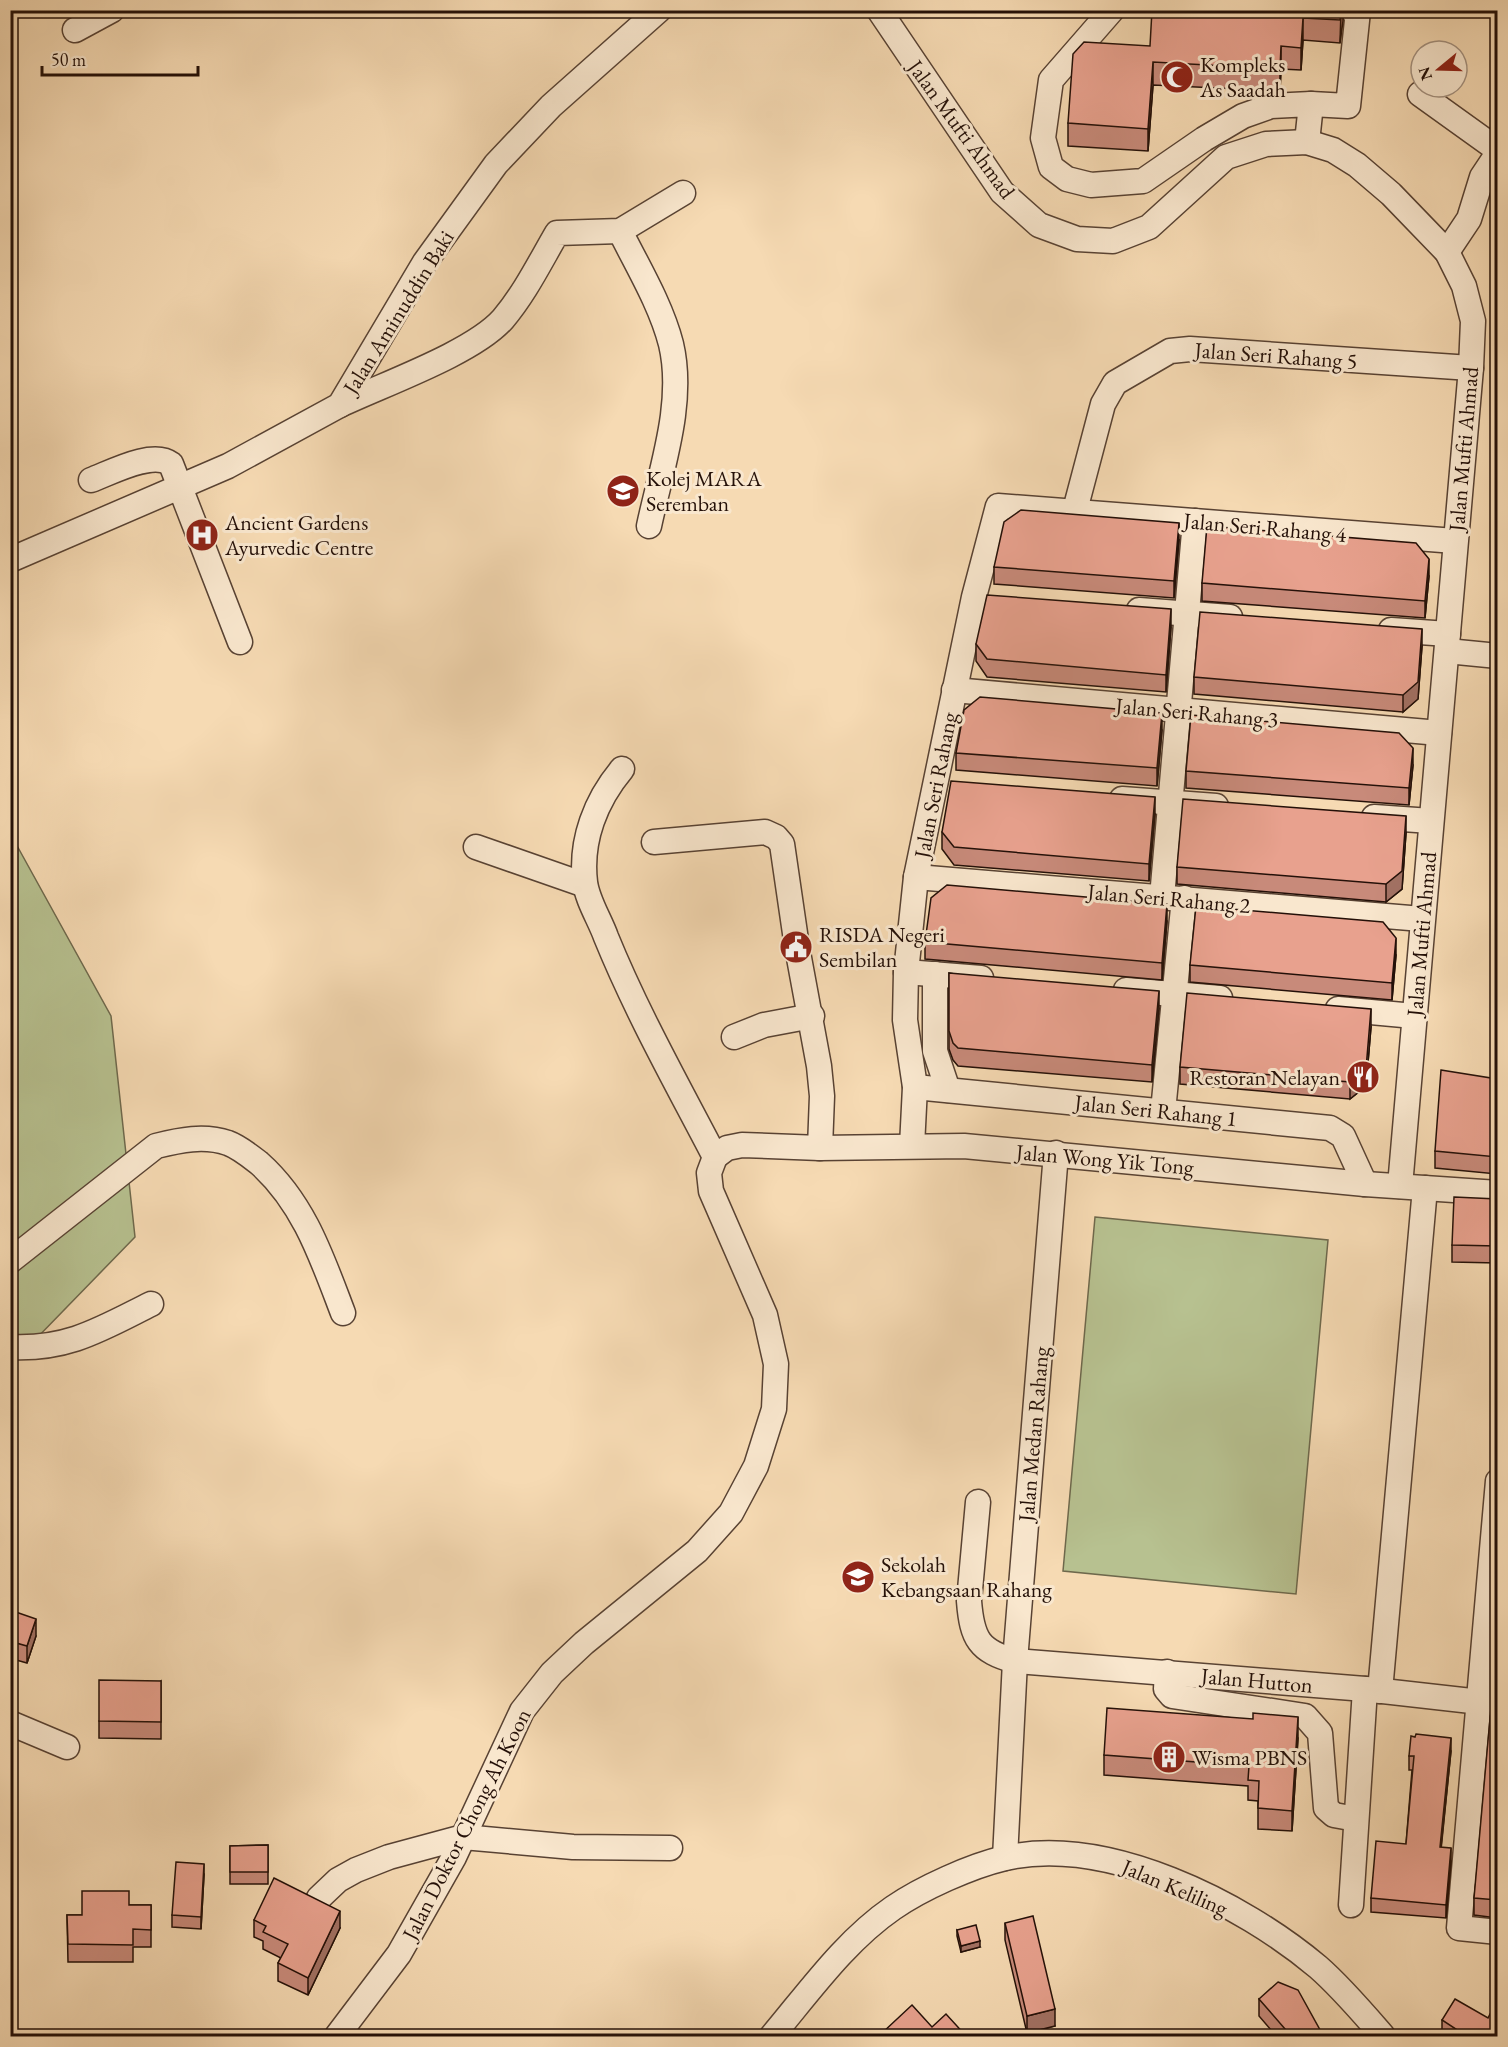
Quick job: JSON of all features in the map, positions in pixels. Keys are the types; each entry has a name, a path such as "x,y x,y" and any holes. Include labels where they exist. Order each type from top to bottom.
{"street":[{"path":"75,30 111,10"},
{"name":"Jalan Aminuddin Baki","path":"10,560 228,466 340,405 425,262 496,164 551,106 659,10"},
{"name":"Jalan Mufti Ahmad","path":"879,10 1002,192 1039,225 1077,239 1113,241 1149,227 1226,157 1266,144 1307,142 1333,150 1357,165 1391,194 1447,252 1464,286 1473,321 1471,368 1400,1186"},
{"path":"1112,10 1051,80 1043,138 1051,167 1067,179 1091,185 1143,182 1204,139 1243,116 1271,106 1311,104 1348,106 1358,11 1352,10"},
{"path":"1427,99 1497,152 1482,177 1469,219 1447,252"},
{"path":"1307,142 1311,104"},
{"path":"340,405 478,341 501,321 520,297 556,233 620,231 682,193"},
{"path":"620,231 660,314 671,346 675,386 672,416 648,526"},
{"name":"Jalan Seri Rahang 5","path":"1075,510 1103,404 1115,383 1170,351 1190,349 1471,368"},
{"path":"91,480 152,458 164,459 171,464 240,642"},
{"name":"Jalan Seri Rahang","path":"912,1146 915,1087 905,1020 906,972 916,877 947,784 954,690 986,598 998,506 1075,510"},
{"name":"Jalan Seri Rahang 4","path":"1075,510 1455,542"},
{"path":"1163,1111 1175,994 1170,802 1195,521"},
{"path":"1116,608 1258,619"},
{"path":"1365,628 1448,643 1497,656"},
{"name":"Jalan Seri Rahang 3","path":"954,690 1439,733"},
{"path":"622,769 603,792 592,822 584,856 585,885 630,994 715,1157"},
{"path":"1100,797 1241,808"},
{"path":"1348,815 1431,821"},
{"path":"654,842 765,832 776,837 782,844 797,947 812,1016 822,1096 820,1148"},
{"path":"476,847 585,885"},
{"name":"Jalan Seri Rahang 2","path":"916,877 1422,919"},
{"path":"906,972 1003,980"},
{"path":"934,974 934,1051 948,1090"},
{"path":"1106,989 1243,1000"},
{"path":"1311,1007 1414,1016"},
{"path":"734,1037 764,1024 812,1016"},
{"name":"Jalan Seri Rahang 1","path":"915,1087 1330,1128 1343,1136 1365,1184"},
{"path":"10,1261 156,1146 183,1139 208,1139 230,1143 278,1180 299,1210 315,1239 344,1313"},
{"name":"Jalan Wong Yik Tong","path":"715,1157 727,1148 742,1145 820,1148 964,1146 1365,1184 1497,1193"},
{"name":"Jalan Medan Rahang","path":"1005,1858 1016,1661 1056,1153"},
{"name":"Jalan Doktor Chong Ah Koon","path":"337,2037 399,1954 463,1837 522,1711 552,1672 697,1551 731,1513 756,1466 774,1410 776,1364 765,1315 711,1191 709,1173 715,1157"},
{"path":"1351,1905 1356,1819 1372,1690 1425,1188"},
{"path":"10,1347 38,1349 78,1340 151,1304"},
{"path":"1497,1481 1488,1703 1460,1928 1497,1932"},
{"name":"Jalan Hutton","path":"978,1502 969,1601 970,1617 981,1644 992,1655 1016,1661 1372,1690 1488,1703"},
{"path":"1167,1672 1166,1689 1172,1696 1305,1716 1320,1733 1326,1808 1334,1815 1356,1819"},
{"path":"10,1723 67,1747"},
{"path":"319,1898 338,1880 356,1870 389,1857 463,1837 573,1847 670,1848"},
{"name":"Jalan Keliling","path":"772,2037 842,1953 867,1928 894,1907 931,1887 1005,1858 1049,1854 1092,1856 1139,1867 1197,1892 1260,1926 1318,1967 1383,2037"}],"green space":[{"path":"10,833 111,1016 135,1237 30,1345 10,1345"},
{"path":"1095,1217 1328,1240 1296,1594 1063,1571"}],"building":[{"name":"Kompleks As Saadah","path":"1152,10 1341,10 1340,20 1303,18 1301,48 1281,46 1280,69 1153,62 1148,129 1068,123 1073,54 1084,42 1150,46"},
{"path":"1021,510 1179,523 1174,581 994,567 1004,522"},
{"path":"1207,526 1416,543 1429,559 1425,601 1202,583"},
{"path":"987,595 1171,609 1166,675 987,659 976,644"},
{"path":"1200,612 1422,629 1418,682 1403,695 1194,677"},
{"path":"980,697 1162,713 1157,768 956,753 964,710"},
{"path":"1191,715 1399,733 1413,748 1409,788 1186,771"},
{"path":"951,781 1155,797 1149,864 954,847 942,832"},
{"path":"1183,799 1406,816 1402,871 1386,884 1177,867"},
{"path":"947,885 1167,904 1162,963 925,942 931,898"},
{"path":"1196,906 1383,922 1396,938 1392,983 1190,965"},
{"path":"949,973 1159,991 1152,1065 958,1048 953,1043 949,1031"},
{"path":"1187,993 1371,1009 1366,1069 1350,1082 1180,1067"},
{"path":"1441,1070 1497,1079 1497,1157 1435,1151"},
{"path":"1454,1197 1497,1199 1497,1246 1452,1245"},
{"path":"10,1610 36,1619 27,1646 16,1643 10,1658"},
{"path":"1497,1633 1497,1664 1495,1663"},
{"path":"99,1680 161,1681 161,1722 99,1721"},
{"path":"1491,1707 1497,1708 1497,1900 1474,1898"},
{"path":"1107,1708 1253,1719 1253,1713 1298,1717 1292,1811 1258,1808 1259,1781 1248,1780 1249,1766 1104,1755"},
{"path":"1416,1734 1451,1738 1440,1847 1451,1848 1446,1905 1371,1898 1376,1841 1406,1844 1414,1756 1409,1756 1411,1736 1415,1737"},
{"path":"268,1845 268,1872 230,1872 230,1846"},
{"path":"176,1862 204,1864 201,1917 172,1915"},
{"path":"274,1878 340,1911 308,1978 278,1963 288,1944 263,1932 266,1926 254,1920"},
{"path":"82,1891 129,1891 129,1905 151,1905 151,1930 133,1929 133,1945 68,1944 67,1915 82,1915"},
{"path":"1033,1916 1055,2009 1027,2016 1005,1923"},
{"path":"976,1925 980,1941 961,1946 957,1930"},
{"path":"1278,1982 1298,1990 1324,2037 1292,2037 1259,1999"},
{"path":"1455,1999 1488,2018 1490,2014 1497,2019 1497,2037 1468,2037 1442,2020"},
{"path":"912,2005 932,2027 946,2014 967,2037 885,2037 882,2033"}],"place":[{"name":"Kompleks As Saadah","path":"1177,77"},
{"name":"Kolej MARA Seremban","path":"623,491"},
{"name":"Ancient Gardens Ayurvedic Centre","path":"202,535"},
{"name":"RISDA Negeri Sembilan","path":"796,947"},
{"name":"Restoran Nelayan","path":"1363,1077"},
{"name":"Sekolah Kebangsaan Rahang","path":"858,1577"},
{"name":"Wisma PBNS","path":"1169,1757"}]}
